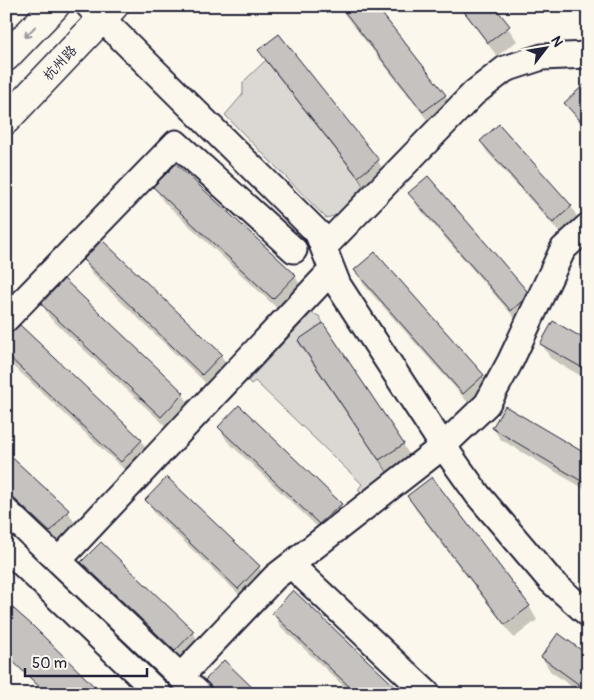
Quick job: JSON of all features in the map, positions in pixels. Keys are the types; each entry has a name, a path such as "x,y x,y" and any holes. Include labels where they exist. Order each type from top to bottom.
{"main road":[{"path":"6,57 55,6"},
{"name":"杭州路","path":"6,120 102,10"}],"street":[{"path":"102,10 328,243 474,93 505,69 542,57 588,55"},
{"path":"6,319 176,143 294,250"},
{"path":"181,676 275,577 443,446 487,404 510,362 562,249 588,226"},
{"path":"318,234 338,285 443,446 478,495 551,581 588,614"},
{"path":"59,560 332,270"},
{"path":"6,511 199,694"},
{"path":"6,548 159,694"},
{"path":"291,564 428,694"}],"shaded area":[{"path":"266,60 358,177 363,186 337,215 326,218 225,115 243,94 243,82"},
{"path":"311,313 319,316 323,323 298,341 390,476 365,497 358,490 362,484 255,381 251,384 248,381"}],"building":[{"path":"340,6 376,6 446,95 423,112"},
{"path":"460,6 494,6 510,26 488,43"},
{"path":"279,34 379,160 358,177 258,50"},
{"path":"588,81 588,129 564,103"},
{"path":"499,124 572,206 553,223 480,141"},
{"path":"176,164 296,275 273,299 153,187"},
{"path":"428,176 527,291 523,300 511,311 408,193"},
{"path":"102,240 222,354 202,375 83,260"},
{"path":"375,252 484,375 463,394 354,270"},
{"path":"64,279 184,393 161,417 41,304"},
{"path":"553,321 588,341 588,371 540,344"},
{"path":"323,323 404,444 379,460 298,340"},
{"path":"20,325 142,440 121,462 6,354 6,337"},
{"path":"239,405 342,504 319,524 218,427"},
{"path":"505,406 588,455 588,485 492,428"},
{"path":"6,452 69,510 50,532 6,491"},
{"path":"167,477 260,566 238,589 145,500"},
{"path":"432,477 530,606 505,625 407,496"},
{"path":"101,542 194,631 175,651 81,562"},
{"path":"293,590 403,694 357,694 272,613"},
{"path":"6,602 102,694 47,694 6,655"},
{"path":"558,633 588,655 588,691 541,657"},
{"path":"224,660 259,694 216,694 205,680"}]}
